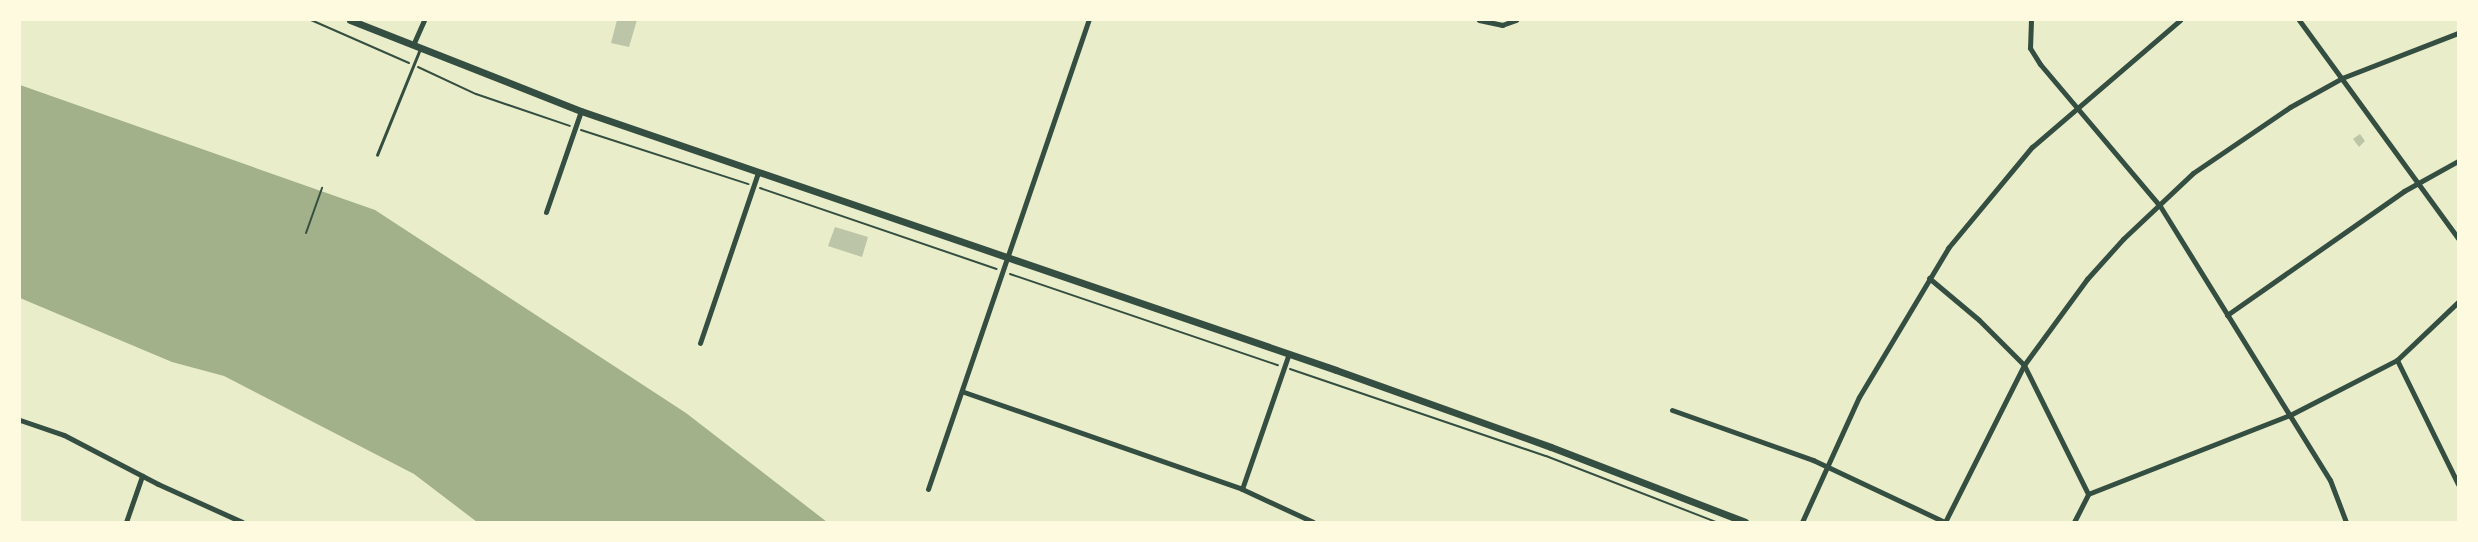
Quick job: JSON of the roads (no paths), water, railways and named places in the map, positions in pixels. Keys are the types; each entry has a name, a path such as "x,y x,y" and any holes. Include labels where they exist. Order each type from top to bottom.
{"street":[{"path":"350,20 581,111 758,173 1009,256 1288,356 1551,447 1746,522"},
{"path":"417,47 424,20"},
{"path":"928,489 964,392 1003,271 1090,20"},
{"path":"1479,20 1502,26 1516,20"},
{"path":"2031,20 2030,48 2077,108 2160,206 2330,480 2346,522"},
{"path":"1802,522 1859,397 1948,248 2032,146 2180,20"},
{"path":"2299,20 2458,238"},
{"path":"1672,410 1828,466 1945,522 2024,365 2087,279 2123,239 2193,173 2241,138 2342,78 2458,33"},
{"path":"546,212 581,111"},
{"path":"2227,315 2417,183 2458,161"},
{"path":"700,343 758,173"},
{"path":"1929,278 1979,320 2024,365 2088,494"},
{"path":"2074,522 2088,494 2290,415 2397,360 2458,302"},
{"path":"1242,489 1288,356"},
{"path":"2397,360 2458,484"},
{"path":"964,392 1242,489 1313,522"},
{"path":"20,420 64,435 142,476 242,522"},
{"path":"126,522 142,476"}],"lane":[{"path":"377,155 414,65 417,47"}]}
